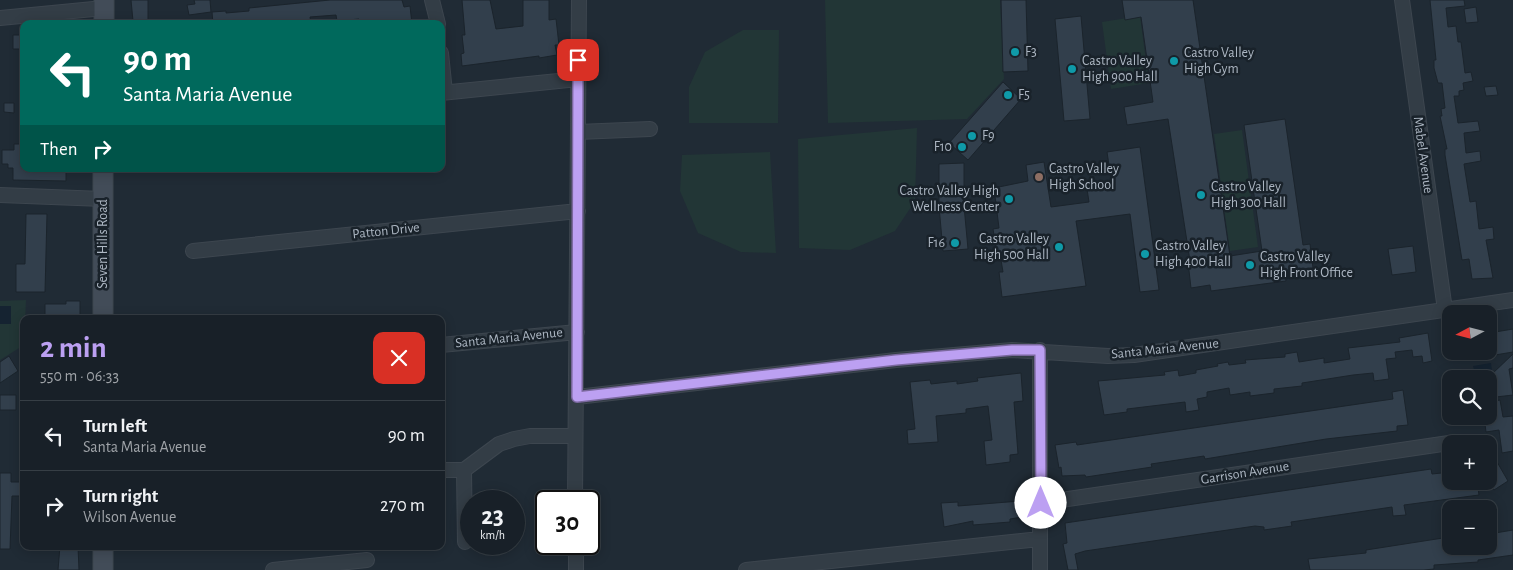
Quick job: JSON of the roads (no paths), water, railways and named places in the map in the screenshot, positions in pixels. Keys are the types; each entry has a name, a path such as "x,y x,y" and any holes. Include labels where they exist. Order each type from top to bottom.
{"street":[{"path":"432,0 437,20"},
{"path":"575,490 579,0"},
{"name":"Mabel Avenue","path":"1402,0 1444,305"},
{"path":"0,18 104,10"},
{"path":"445,92 578,79"},
{"path":"578,132 650,129"},
{"name":"Seven Hills Road","path":"103,315 104,172"},
{"path":"0,195 103,199"},
{"name":"Patton Drive","path":"193,251 578,211"},
{"name":"Santa Maria Avenue","path":"1479,305 1513,300"},
{"name":"Santa Maria Avenue","path":"577,397 896,360 1012,350 1040,350 1108,356 1134,355 1442,310"},
{"name":"Santa Maria Avenue","path":"445,345 577,332"},
{"path":"1040,350 1040,570"},
{"path":"445,470 464,470 499,444 514,439 530,436 574,436"},
{"name":"Garrison Avenue","path":"1041,503 1442,444"},
{"path":"464,470 464,490"},
{"path":"746,570 1040,539"},
{"path":"103,550 103,570"},
{"path":"576,555 576,570"},
{"path":"273,570 367,560"}],"water":[{"path":"0,306 11,306 11,324 0,324"},
{"path":"1491,363 1492,370 1474,370 1473,366"}],"place":[{"name":"F3","path":"1015,52"},
{"name":"Castro Valley High Gym","path":"1174,61"},
{"name":"Castro Valley High 900 Hall","path":"1072,69"},
{"name":"F5","path":"1008,95"},
{"name":"F9","path":"972,136"},
{"name":"F10","path":"962,147"},
{"name":"Castro Valley High School","path":"1039,177"},
{"name":"Castro Valley High 300 Hall","path":"1201,195"},
{"name":"Castro Valley High Wellness Center","path":"1009,199"},
{"name":"F16","path":"955,243"},
{"name":"Castro Valley High 500 Hall","path":"1059,247"},
{"name":"Castro Valley High 400 Hall","path":"1145,254"},
{"name":"Castro Valley High Front Office","path":"1250,265"}]}
